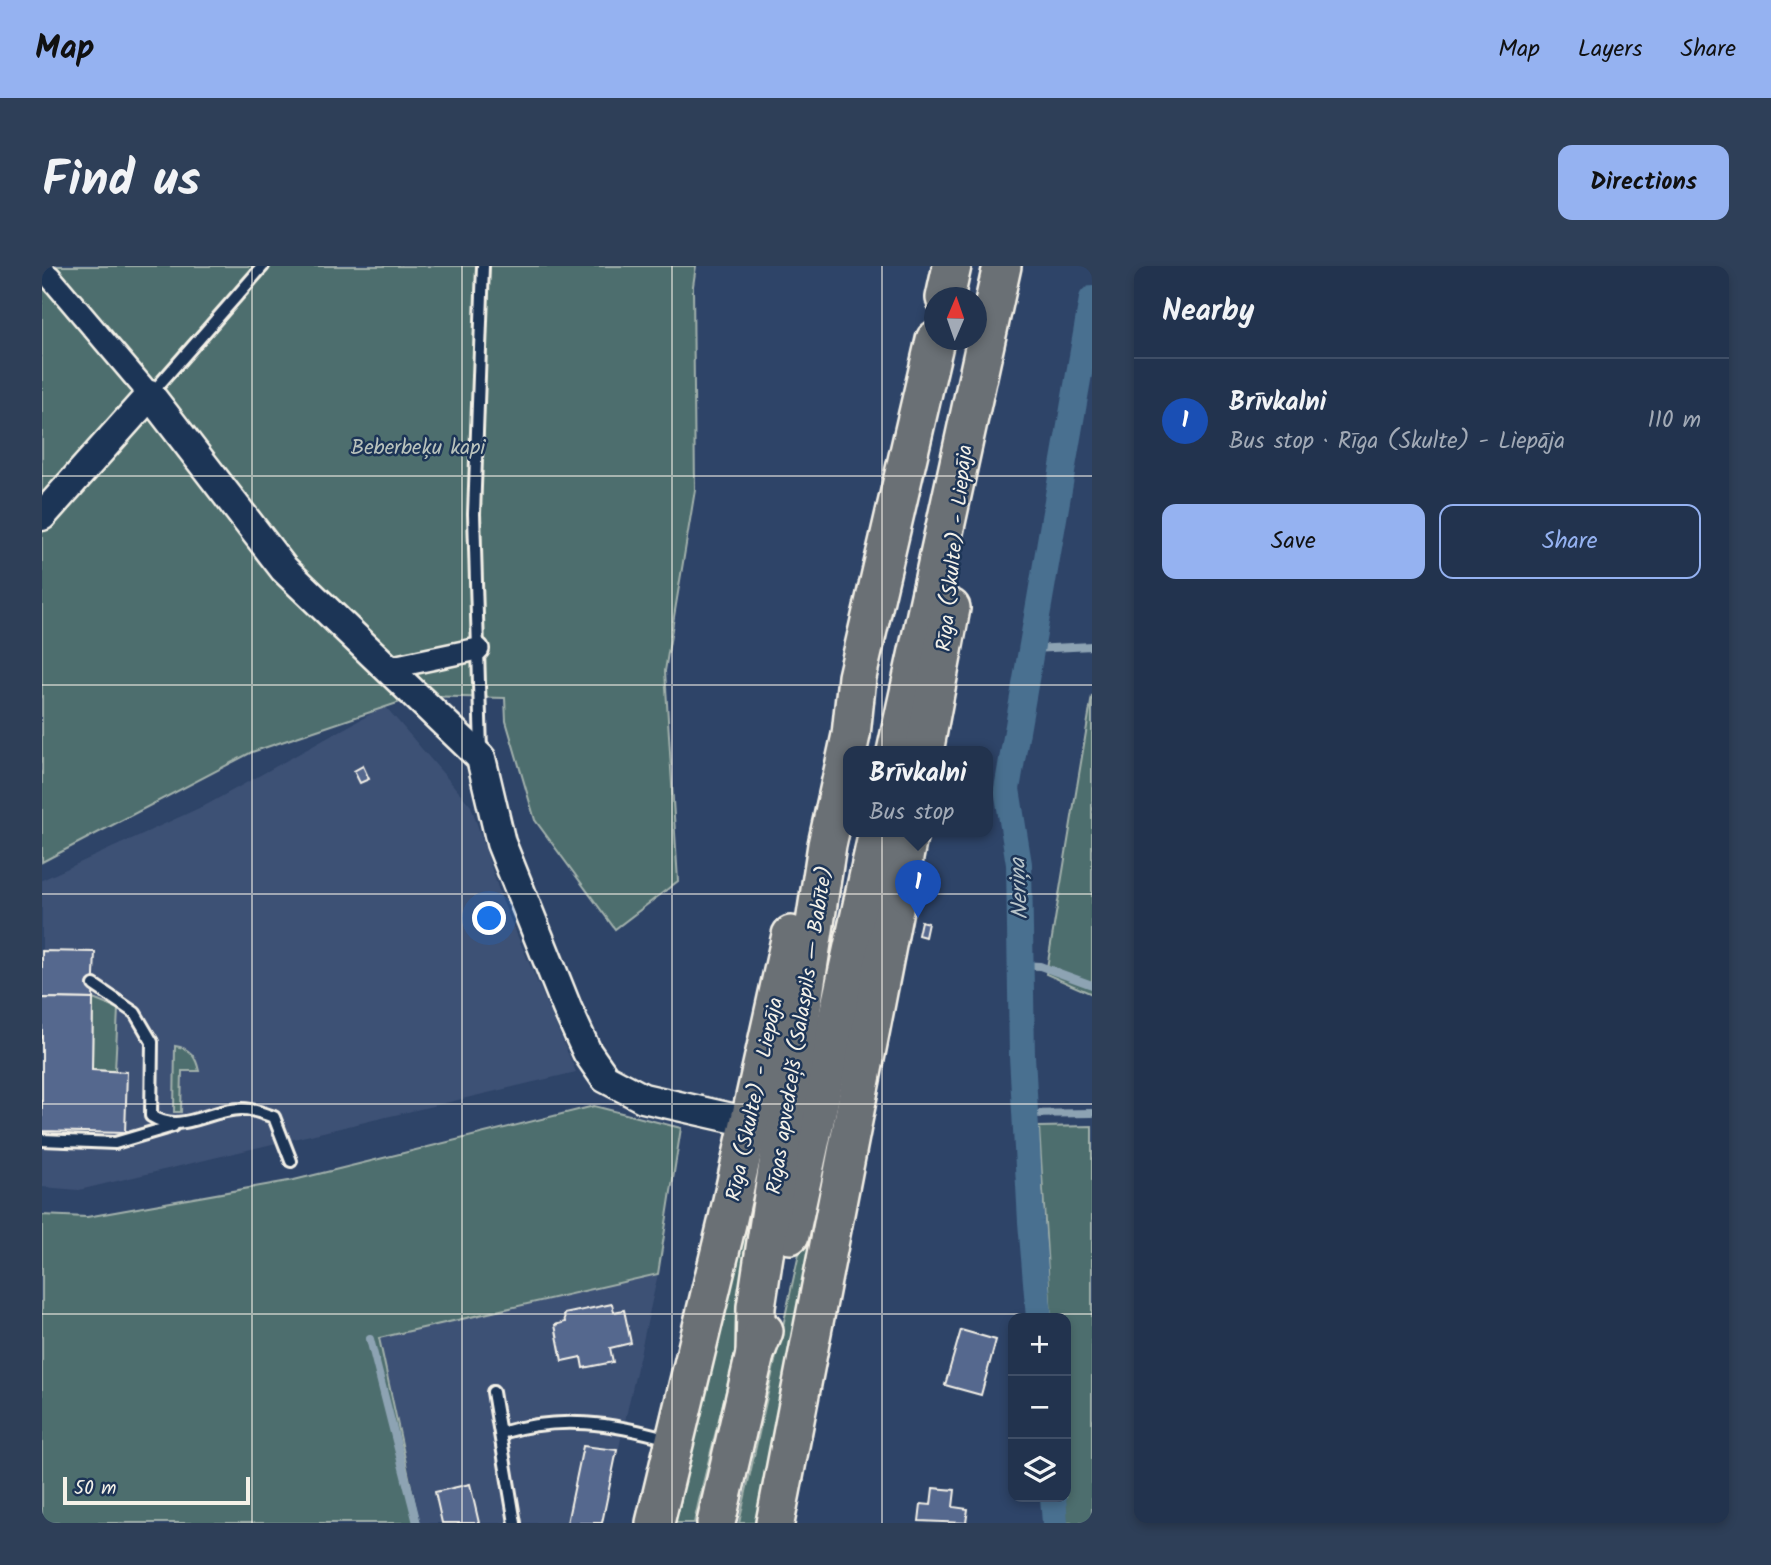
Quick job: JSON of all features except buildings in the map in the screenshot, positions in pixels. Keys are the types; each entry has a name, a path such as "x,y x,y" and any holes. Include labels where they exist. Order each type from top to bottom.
{"highway":[{"path":"947,287 952,266"},
{"path":"897,746 1002,266"},
{"name":"Rīgas apvedceļš (Salaspils — Babīte)","path":"849,746 857,677 933,350"},
{"name":"Rīga (Skulte) - Liepāja","path":"926,746 950,618 967,426"},
{"name":"Rīga (Skulte) - Liepāja","path":"655,1523 749,1122 836,732 857,677"},
{"name":"Rīgas apvedceļš (Salaspils — Babīte)","path":"755,1354 756,1307 827,845 843,772"},
{"name":"Rīgas apvedceļš (Salaspils — Babīte)","path":"716,1523 755,1354 774,1306 877,837"},
{"path":"775,1523 908,837"}],"street":[{"path":"42,271 150,395 284,569 481,758 501,843 567,1008 587,1052 605,1077 643,1098 749,1122"},
{"path":"42,516 150,395"},
{"path":"388,668 478,649"}],"lane":[{"path":"150,395 263,266"},
{"path":"481,758 474,514 483,266"},
{"path":"94,985 135,1013 152,1042 151,1116 162,1123 180,1124"},
{"path":"42,1140 115,1143 242,1108 274,1117 291,1161"},
{"path":"493,1392 515,1523"},
{"path":"501,1433 519,1427 565,1421 642,1432 675,1441"}],"shaded area":[{"path":"385,706 471,806 502,900 576,1072 79,1190 42,1187 42,880 208,804"},
{"path":"658,1274 602,1523 421,1523 379,1338"}],"green space":[{"name":"Beberbeķu kapi","path":"42,266 696,266 693,286 695,490 665,671 678,881 615,929 535,820 506,721 505,698 418,696 252,752 42,862"},
{"path":"1092,696 1092,994 1046,974"},
{"path":"93,999 118,1009 115,1071 92,1070"},
{"path":"175,1046 192,1054 199,1071 182,1071 181,1112 174,1112"},
{"path":"844,1052 850,1055 757,1523 739,1523"},
{"path":"594,1106 681,1128 658,1274 379,1338 419,1523 42,1523 42,1215 87,1217 294,1180"},
{"path":"1092,1126 1092,1523 1065,1523 1063,1502 1071,1502 1071,1313 1051,1313 1039,1127"},
{"path":"760,1181 758,1224 745,1310 694,1523 667,1523 753,1182"}],"waterway":[{"name":"Neriņa","path":"1039,1313 1022,1056 1019,864 1007,789 1092,299"},
{"path":"1032,649 1092,646"},
{"path":"1020,965 1040,966 1092,985"},
{"path":"1025,1114 1092,1113"},
{"path":"370,1339 417,1523"},
{"name":"Neriņa","path":"1053,1502 1055,1523"}],"place":[{"name":"Brīvkalni","path":"918,918"}]}
